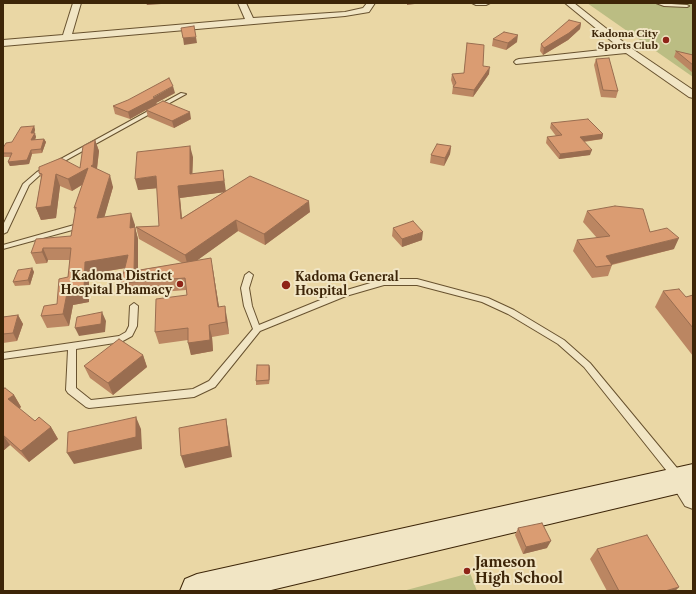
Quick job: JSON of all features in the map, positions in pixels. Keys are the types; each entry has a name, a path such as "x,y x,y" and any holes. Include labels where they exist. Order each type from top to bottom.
{"main road":[{"path":"197,591 689,485"}],"street":[{"path":"67,37 77,3"},
{"path":"242,3 250,21"},
{"path":"3,43 357,12 366,10 371,3"},
{"path":"476,3 486,3"},
{"path":"569,3 628,50 691,91"},
{"path":"519,62 628,50"}],"lane":[{"path":"658,3 664,5 687,6"},
{"path":"3,232 26,184 39,174 183,94"},
{"path":"3,247 74,227"},
{"path":"248,275 245,288 248,306 256,329"},
{"path":"72,347 71,390 89,404 194,393 212,384 256,329 343,294 384,282 417,282 485,300 511,312 561,342 587,365 689,485"},
{"path":"3,356 121,339 128,334 133,326 134,306"}],"green space":[{"name":"Kadoma City Sports Club","path":"587,3 693,3 693,77"},
{"path":"470,573 477,591 403,591"}],"building":[{"path":"569,20 581,23 569,33 544,48 541,44"},
{"path":"194,26 196,37 183,38 181,28"},
{"path":"504,32 518,35 508,43 493,39"},
{"path":"467,43 484,45 483,66 490,67 474,90 453,87 456,83 452,74 464,73"},
{"path":"676,51 693,55 693,65"},
{"path":"609,58 618,91 603,90 596,59"},
{"path":"169,78 173,86 153,97 155,98 128,112 113,106 128,100"},
{"path":"163,101 190,112 172,121 146,110"},
{"path":"588,119 603,134 580,137 592,150 560,154 547,137 562,135 551,123"},
{"path":"34,126 31,133 35,133 31,140 44,139 41,149 31,150 27,160 8,162 12,153 3,153 3,148 6,143 12,142 21,127"},
{"path":"95,140 93,165 91,166 110,175 97,218 131,213 130,228 135,227 134,271 211,258 218,307 225,306 226,322 209,325 210,340 188,343 188,328 155,332 156,299 187,295 185,278 121,283 128,255 85,262 84,290 67,293 63,314 41,316 44,306 57,304 59,279 68,277 71,248 43,248 42,252 31,253 36,239 71,236 76,207 74,208 88,168 68,179 56,174 51,206 36,208 42,174 39,173 39,167 61,158 80,168 83,146"},
{"path":"437,144 451,146 445,158 431,155"},
{"path":"190,146 190,174 223,170 224,181 178,186 181,219 250,176 309,201 264,234 236,220 185,255 136,227 159,226 156,176 135,179 137,152"},
{"path":"615,206 643,209 650,232 667,228 679,238 606,256 612,265 596,267 577,240 610,236 587,211"},
{"path":"413,221 423,232 402,239 393,228"},
{"path":"32,268 28,280 13,282 18,270"},
{"path":"679,289 686,297 693,295 693,328 663,291"},
{"path":"102,312 101,324 75,328 77,317"},
{"path":"18,315 13,333 3,334 3,317"},
{"path":"119,339 143,355 108,383 84,366"},
{"path":"257,365 269,365 269,380 256,381"},
{"path":"5,388 14,395 8,399 35,421 39,417 51,427 21,451 3,435 3,389"},
{"path":"136,417 136,437 67,453 68,432"},
{"path":"226,419 229,446 181,456 179,428"},
{"path":"542,523 551,541 526,547 518,528"},
{"path":"647,535 679,587 665,591 619,591 597,549"}],"place":[{"name":"Kadoma City Sports Club","path":"666,40"},
{"name":"Kadoma District Hospital Phamacy","path":"180,284"},
{"name":"Kadoma General Hospital","path":"286,285"},
{"name":"Jameson High School","path":"467,571"}]}
